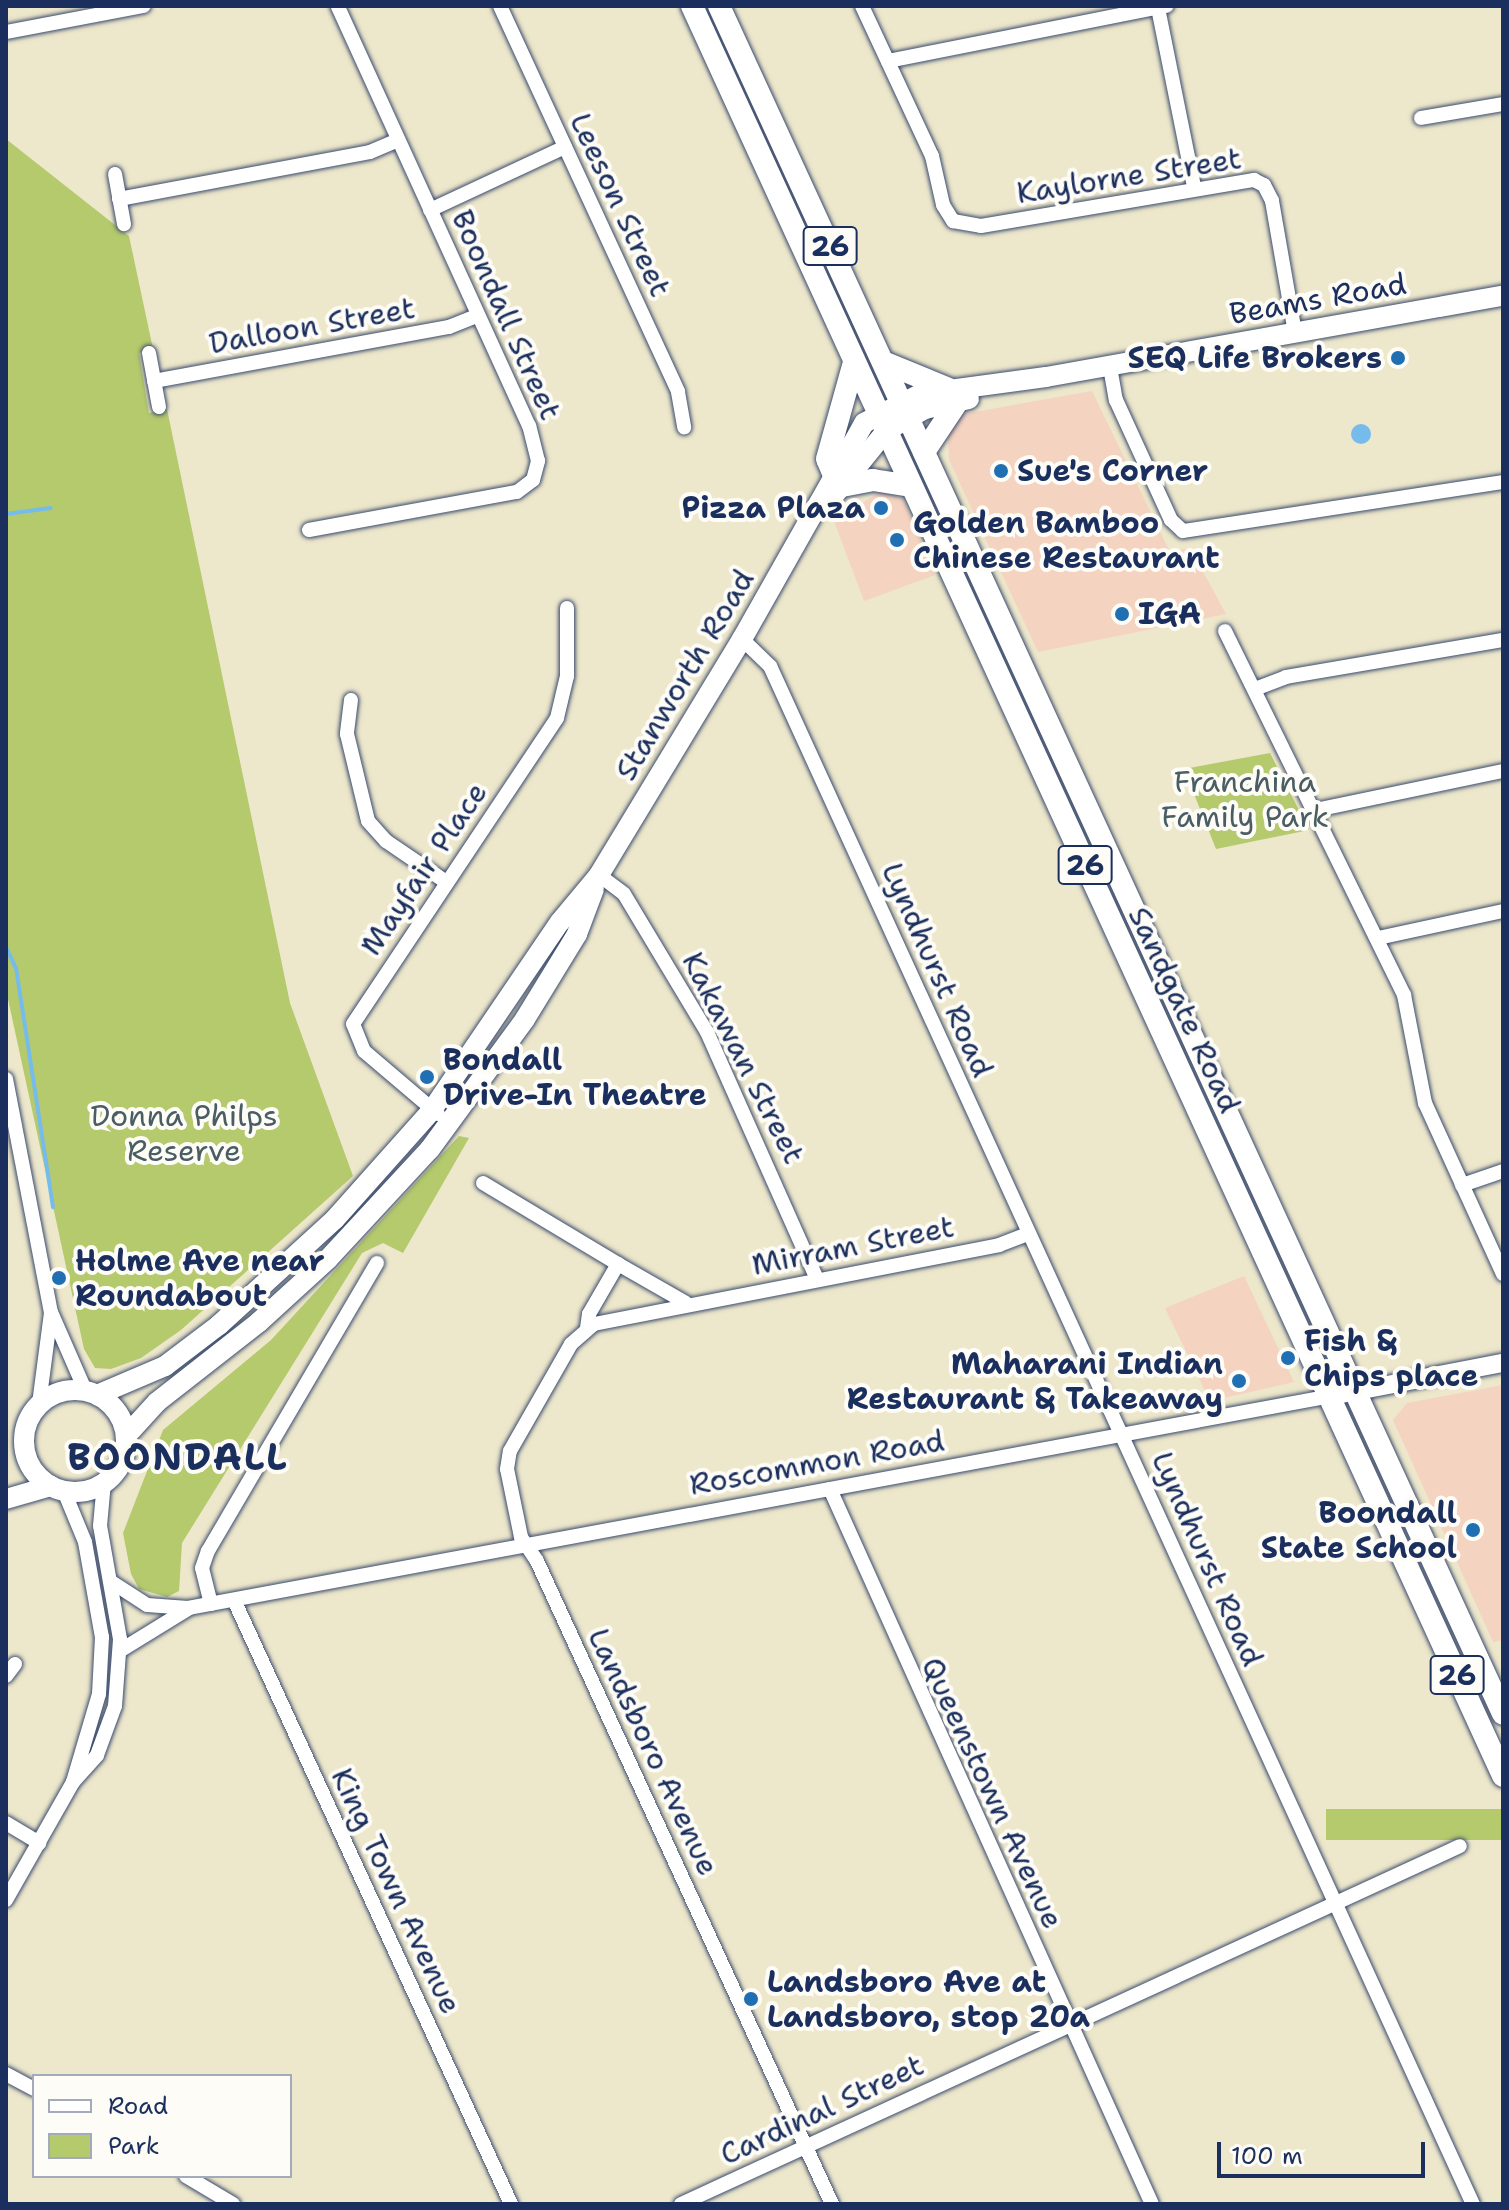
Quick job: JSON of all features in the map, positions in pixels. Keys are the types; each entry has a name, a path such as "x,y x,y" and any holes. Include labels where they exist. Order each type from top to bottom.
{"highway":[{"name":"Sandgate Road","path":"692,6 1503,1776"},
{"name":"Sandgate Road","path":"719,6 1503,1714"},
{"path":"854,362 827,459 838,480 873,480 911,486"},
{"path":"883,362 954,395 924,452"}],"main road":[{"name":"Beams Road","path":"904,409 1003,384 1503,296"},
{"name":"Stanworth Road","path":"91,1392 165,1366 219,1325 335,1219 432,1110 560,922 599,875 838,480 858,428 882,422 904,409"},
{"name":"Stanworth Road","path":"126,1436 157,1402 259,1322 347,1240 451,1124 577,934 599,875"},
{"path":"6,1459 23,1439 39,1404 61,1392 91,1392 122,1419 126,1436 121,1462 104,1482 6,1499"},
{"path":"23,1439 30,1466 57,1488"}],"street":[{"path":"6,32 144,6"},
{"name":"Boondall Street","path":"309,530 517,492 533,480 535,441 338,6"},
{"name":"Leeson Street","path":"500,6 678,392 684,427"},
{"path":"862,6 888,61 1163,7 1194,187"},
{"name":"Kaylorne Street","path":"888,61 932,156 948,217 965,226 981,226 1243,179 1267,190 1295,333"},
{"path":"1421,118 1503,104"},
{"path":"119,199 370,152 398,140"},
{"path":"430,210 565,147"},
{"path":"115,174 124,224"},
{"name":"Dalloon Street","path":"154,381 449,327 478,315"},
{"path":"149,353 159,407"},
{"path":"1110,367 1116,400 1180,530 1202,531 1503,482"},
{"name":"Mayfair Place","path":"451,1124 364,1051 353,1024 557,718 567,676 567,608"},
{"path":"1225,631 1378,938 1412,1018 1425,1103 1503,1274"},
{"name":"Lyndhurst Road","path":"742,639 770,666 1473,2204"},
{"path":"1255,689 1286,677 1503,640"},
{"path":"351,700 347,734 368,821 386,841 446,882"},
{"path":"1316,810 1503,771"},
{"name":"Kakawan Street","path":"599,875 624,894 707,1032 817,1279"},
{"path":"1378,938 1503,911"},
{"path":"6,1079 10,1123 51,1312 91,1392"},
{"path":"1462,1185 1503,1171"},
{"path":"483,1183 686,1303"},
{"name":"Mirram Street","path":"587,1328 686,1303 999,1245 1028,1234"},
{"path":"211,1604 205,1559 377,1263"},
{"path":"587,1328 589,1314 618,1264"},
{"path":"39,1404 51,1312"},
{"name":"Landsboro Avenue","path":"587,1328 571,1344 510,1451 509,1482 527,1544 832,2204"},
{"name":"Roscommon Road","path":"110,1581 147,1605 188,1608 1503,1363"},
{"path":"6,1900 73,1782 105,1739 121,1650 100,1526 104,1482"},
{"path":"57,1488 85,1542 102,1637 99,1694 73,1782"},
{"name":"Queenstown Avenue","path":"830,1489 838,1517 1152,2204"},
{"name":"King Town Avenue","path":"234,1600 511,2204"},
{"name":"Roscommon Road","path":"121,1650 188,1608"},
{"path":"6,1823 39,1843"},
{"name":"Cardinal Street","path":"681,2204 1460,1846"},
{"path":"6,2074 32,2088"},
{"path":"189,2178 233,2204"}],"shaded area":[{"name":"Sue's Corner","path":"1092,391 1170,552 1190,548 1226,614 1038,652 949,460 948,437 963,414"},
{"path":"881,491 903,499 935,575 864,601 834,521"},
{"path":"1244,1276 1294,1382 1210,1401 1165,1308"},
{"name":"Boondall State School","path":"1503,1385 1503,1640 1493,1642 1393,1420 1407,1403"}],"green space":[{"name":"Donna Philps Reserve","path":"6,139 129,236 153,349 139,353 149,413 167,409 290,1003 353,1176 181,1330 141,1358 111,1369 95,1368 84,1349 6,990"},
{"name":"Franchina Family Park","path":"1270,753 1309,830 1216,849 1184,769"},
{"path":"459,1136 469,1138 403,1253 383,1243 362,1253 182,1543 179,1591 167,1597 139,1589 131,1574 123,1533 163,1430 271,1340"},
{"path":"1326,1809 1503,1809 1503,1840 1326,1840"}],"water":[{"path":"1357,424 1365,424 1371,434 1365,444 1357,444 1351,438 1351,430"}],"waterway":[{"path":"6,514 51,508"},
{"path":"6,947 16,968 53,1207"}],"place":[{"name":"SEQ Life Brokers","path":"1398,358"},
{"name":"Sue's Corner","path":"1001,471"},
{"name":"Pizza Plaza","path":"881,508"},
{"name":"Golden Bamboo Chinese Restaurant","path":"897,540"},
{"name":"IGA","path":"1122,614"},
{"name":"Bondall Drive-In Theatre","path":"427,1077"},
{"name":"Holme Ave near Roundabout","path":"59,1278"},
{"name":"Fish & Chips place","path":"1288,1358"},
{"name":"Maharani Indian Restaurant & Takeaway","path":"1239,1381"},
{"name":"Boondall State School","path":"1473,1530"},
{"name":"Landsboro Ave at Landsboro, stop 20a","path":"751,1999"}],"district":[{"name":"BOONDALL","path":"178,1457"}]}
